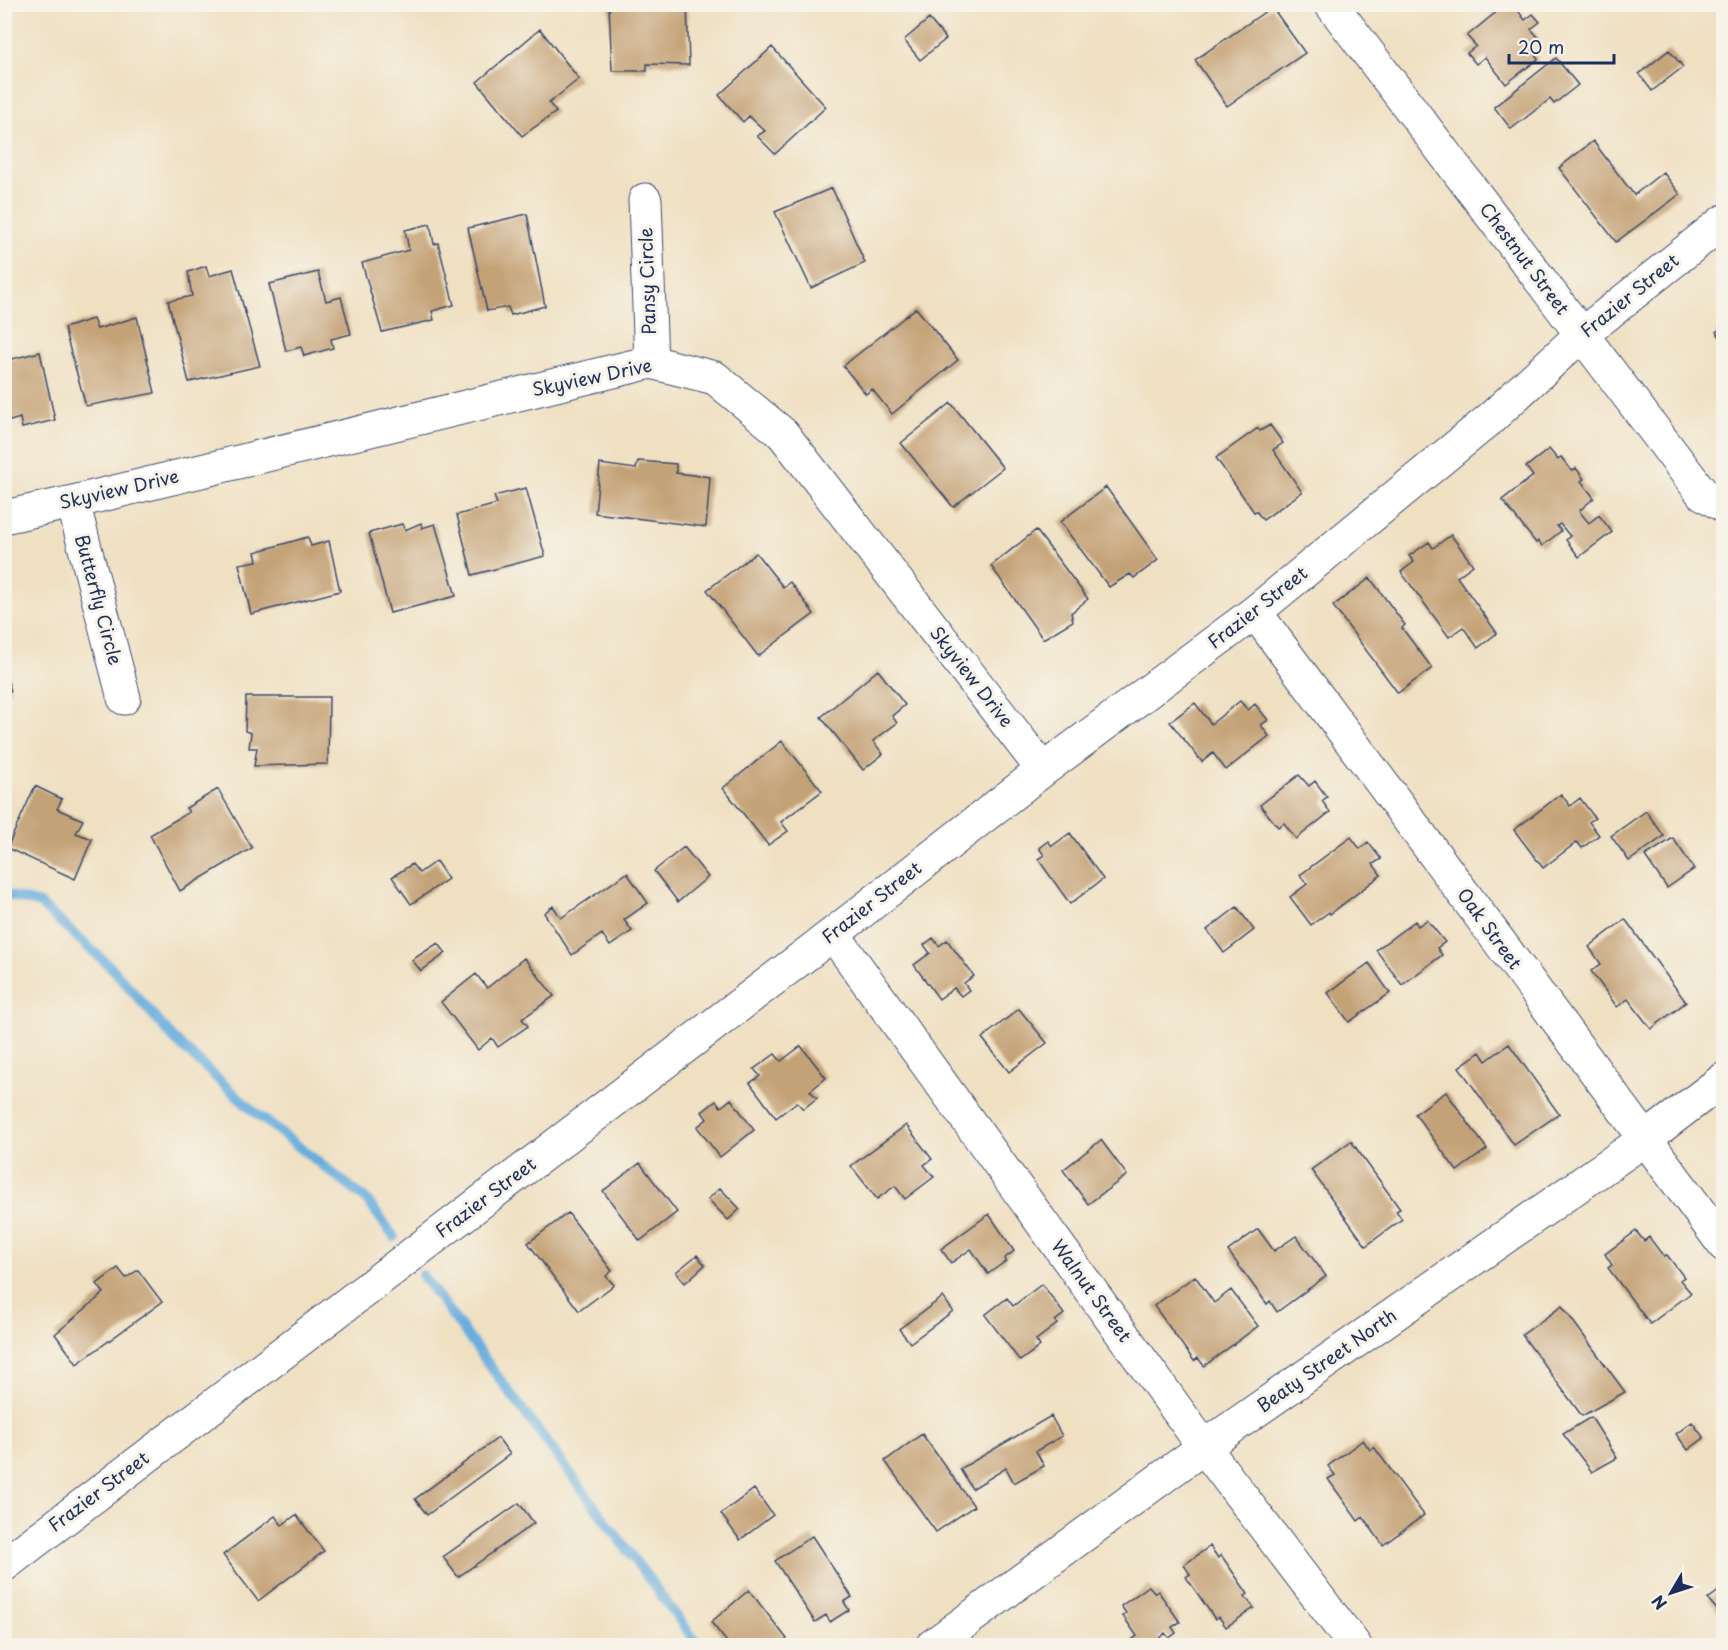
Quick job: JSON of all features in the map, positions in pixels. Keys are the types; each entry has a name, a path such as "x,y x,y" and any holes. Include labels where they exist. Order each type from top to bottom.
{"street":[{"name":"Chestnut Street","path":"1331,4 1702,494 1724,506"},
{"name":"Pansy Circle","path":"645,200 651,362"},
{"name":"Frazier Street","path":"4,1564 832,933 1042,770 1255,612 1490,418 1581,335 1724,222"},
{"name":"Skyview Drive","path":"4,517 651,362 715,378 783,434 1042,770"},
{"name":"Butterfly Circle","path":"73,502 124,698"},
{"name":"Oak Street","path":"1255,612 1724,1245"},
{"name":"Walnut Street","path":"832,933 1204,1447 1355,1646"},
{"name":"Beaty Street North","path":"932,1646 1204,1447 1644,1140 1724,1079"}],"building":[{"path":"687,4 689,65 647,64 647,71 612,71 609,6"},
{"path":"1441,4 1456,4 1446,12"},
{"path":"1506,4 1513,4 1525,20 1533,14 1540,22 1531,29 1539,38 1529,46 1538,59 1506,84 1485,57 1476,64 1467,53 1476,46 1467,36"},
{"path":"1272,7 1305,53 1227,106 1195,60"},
{"path":"929,19 946,39 920,60 904,40"},
{"path":"540,29 579,79 549,103 556,112 522,136 477,82"},
{"path":"772,47 826,107 775,154 757,136 765,131 749,116 743,122 719,95"},
{"path":"1669,50 1683,67 1652,91 1639,74"},
{"path":"1556,58 1578,85 1554,104 1550,99 1511,129 1494,107"},
{"path":"1593,141 1634,195 1663,172 1680,194 1616,242 1559,168"},
{"path":"832,188 865,263 811,288 775,212"},
{"path":"527,214 545,306 511,315 508,307 487,311 468,228"},
{"path":"430,224 434,244 438,243 454,305 432,311 434,320 382,332 362,263 409,250 405,230"},
{"path":"206,266 209,276 233,269 260,366 189,382 168,301 192,296 188,272"},
{"path":"318,272 326,301 341,297 351,334 331,339 333,348 304,356 301,347 286,351 269,284"},
{"path":"916,308 958,360 892,414 872,389 866,394 843,366"},
{"path":"137,317 155,393 86,406 64,328 93,319 97,329"},
{"path":"1724,326 1724,342 1716,332"},
{"path":"40,352 55,420 22,428 20,418 4,423 4,361"},
{"path":"951,403 1003,468 953,507 901,443"},
{"path":"1270,425 1283,443 1273,450 1302,492 1263,520 1256,511 1254,512 1216,458 1258,428 1260,431"},
{"path":"1549,449 1558,460 1561,457 1572,471 1576,468 1584,479 1581,481 1594,498 1579,511 1589,523 1599,515 1612,532 1579,557 1566,540 1570,536 1560,524 1557,526 1561,531 1542,546 1538,541 1536,543 1502,500 1533,476 1526,467"},
{"path":"638,461 676,464 676,473 710,477 706,527 595,513 600,464 636,469"},
{"path":"1106,487 1158,560 1134,578 1130,574 1109,587 1060,522"},
{"path":"526,488 545,556 472,575 457,515 497,504 494,496"},
{"path":"421,523 422,528 435,524 456,596 390,613 369,533 402,524 405,530"},
{"path":"1036,530 1088,599 1071,613 1073,621 1043,639 991,566"},
{"path":"1451,535 1473,565 1457,577 1497,633 1478,648 1463,627 1449,637 1401,572 1414,562 1409,556 1429,542 1433,548"},
{"path":"308,537 311,546 329,541 340,591 251,614 239,564 257,561 255,552"},
{"path":"756,553 783,587 790,582 814,614 758,656 707,590"},
{"path":"1370,578 1405,625 1402,628 1432,668 1398,693 1333,606"},
{"path":"4,669 11,691 4,693"},
{"path":"878,670 905,705 892,716 897,723 873,741 883,754 863,770 821,717"},
{"path":"246,697 329,697 328,764 254,766 257,748 249,748 251,733 245,731"},
{"path":"1240,701 1248,710 1255,704 1268,720 1261,725 1269,736 1226,770 1213,753 1202,762 1170,722 1195,703 1211,724"},
{"path":"782,741 822,791 781,822 788,831 768,845 723,788"},
{"path":"1299,775 1309,786 1315,781 1327,797 1322,801 1330,812 1296,839 1284,823 1278,827 1260,805"},
{"path":"35,786 62,799 57,809 83,820 76,833 92,839 75,879 7,848"},
{"path":"218,789 252,848 180,891 150,835 189,812 186,808"},
{"path":"1561,794 1570,806 1580,798 1595,818 1589,822 1599,835 1582,848 1577,842 1543,868 1514,830"},
{"path":"1646,811 1664,836 1629,861 1611,836"},
{"path":"1070,833 1103,879 1070,904 1038,859 1044,855 1039,848 1048,841 1052,846"},
{"path":"1351,837 1360,849 1368,842 1381,859 1373,864 1381,875 1330,914 1329,912 1311,925 1290,897 1307,884 1300,875"},
{"path":"1673,838 1694,869 1667,888 1645,856"},
{"path":"684,847 708,877 678,902 654,871"},
{"path":"436,861 448,879 411,904 392,877 412,864 419,873"},
{"path":"627,873 648,903 624,920 632,931 610,946 602,934 572,955 544,913 553,906 561,918"},
{"path":"1237,907 1254,930 1224,953 1207,930"},
{"path":"1625,919 1686,1002 1651,1029 1628,999 1617,1007 1591,971 1601,964 1589,947"},
{"path":"1427,920 1445,942 1437,948 1442,955 1402,985 1376,950 1415,921 1418,926"},
{"path":"933,938 939,946 947,940 974,976 964,983 969,990 961,996 954,988 939,999 914,965 930,953 924,945"},
{"path":"438,943 446,953 421,971 412,960"},
{"path":"524,958 554,996 522,1019 528,1026 498,1047 492,1038 478,1050 441,1002 476,974 487,988"},
{"path":"1369,963 1390,993 1349,1022 1328,993"},
{"path":"1019,1009 1047,1043 1009,1072 982,1038"},
{"path":"1509,1044 1559,1114 1514,1145 1459,1067 1480,1052 1486,1061"},
{"path":"801,1046 826,1078 810,1091 817,1098 803,1109 797,1102 776,1118 750,1083 760,1076 754,1069 775,1054 781,1061"},
{"path":"1446,1092 1487,1149 1457,1171 1415,1114"},
{"path":"731,1099 754,1130 720,1157 697,1127 707,1119 702,1112 716,1101 721,1107"},
{"path":"906,1125 932,1159 924,1165 934,1177 905,1199 895,1186 877,1199 851,1166"},
{"path":"1101,1140 1127,1175 1088,1204 1063,1170"},
{"path":"1351,1141 1400,1209 1396,1211 1402,1219 1366,1246 1311,1170"},
{"path":"640,1163 677,1212 640,1241 603,1191"},
{"path":"720,1188 740,1209 728,1220 708,1199"},
{"path":"568,1213 612,1271 606,1276 614,1285 579,1311 528,1243"},
{"path":"989,1214 1014,1251 1005,1258 1006,1261 988,1274 971,1249 951,1263 941,1249"},
{"path":"1258,1229 1274,1251 1296,1236 1326,1276 1277,1312 1270,1301 1267,1304 1228,1251"},
{"path":"1636,1231 1644,1241 1649,1237 1664,1257 1667,1255 1684,1277 1680,1280 1691,1293 1650,1324 1608,1268 1612,1265 1605,1254"},
{"path":"697,1255 705,1265 685,1283 676,1272"},
{"path":"118,1268 126,1278 138,1270 162,1302 77,1364 55,1334 104,1293 97,1284"},
{"path":"1195,1276 1214,1303 1231,1290 1258,1326 1204,1366 1198,1358 1194,1361 1154,1306"},
{"path":"1042,1284 1064,1314 1055,1321 1057,1324 1036,1340 1040,1346 1020,1361 985,1315 1007,1298 1013,1306"},
{"path":"943,1297 953,1311 910,1343 899,1329"},
{"path":"1562,1306 1625,1392 1582,1416 1522,1335"},
{"path":"1051,1416 1062,1436 1036,1451 1044,1466 1014,1483 1006,1468 972,1489 960,1469"},
{"path":"1591,1417 1617,1458 1592,1472 1563,1434"},
{"path":"1692,1422 1704,1438 1688,1450 1676,1434"},
{"path":"922,1434 974,1506 936,1532 885,1461"},
{"path":"498,1438 510,1454 427,1515 415,1499"},
{"path":"1363,1440 1370,1450 1374,1447 1424,1515 1383,1545 1363,1517 1358,1521 1328,1479 1335,1475 1328,1466"},
{"path":"754,1489 773,1515 740,1540 721,1514"},
{"path":"519,1503 534,1523 458,1577 443,1557"},
{"path":"296,1515 324,1551 258,1601 223,1555 275,1516 282,1525"},
{"path":"812,1536 852,1597 844,1602 849,1610 830,1622 826,1615 815,1622 775,1561"},
{"path":"1210,1546 1218,1558 1221,1555 1248,1594 1245,1596 1254,1608 1226,1627 1219,1617 1215,1619 1186,1577 1190,1574 1184,1565"},
{"path":"1149,1586 1155,1593 1158,1591 1180,1622 1172,1627 1176,1633 1169,1638 1165,1633 1158,1639 1162,1644 1159,1646 1124,1646 1137,1636 1123,1616 1126,1613 1121,1606"},
{"path":"1724,1587 1724,1618 1708,1599"},
{"path":"749,1590 787,1639 779,1646 730,1646 711,1622"}],"waterway":[{"path":"4,894 40,904 113,969 174,1039 253,1111 367,1200 394,1237"},
{"path":"422,1275 699,1646"}]}
